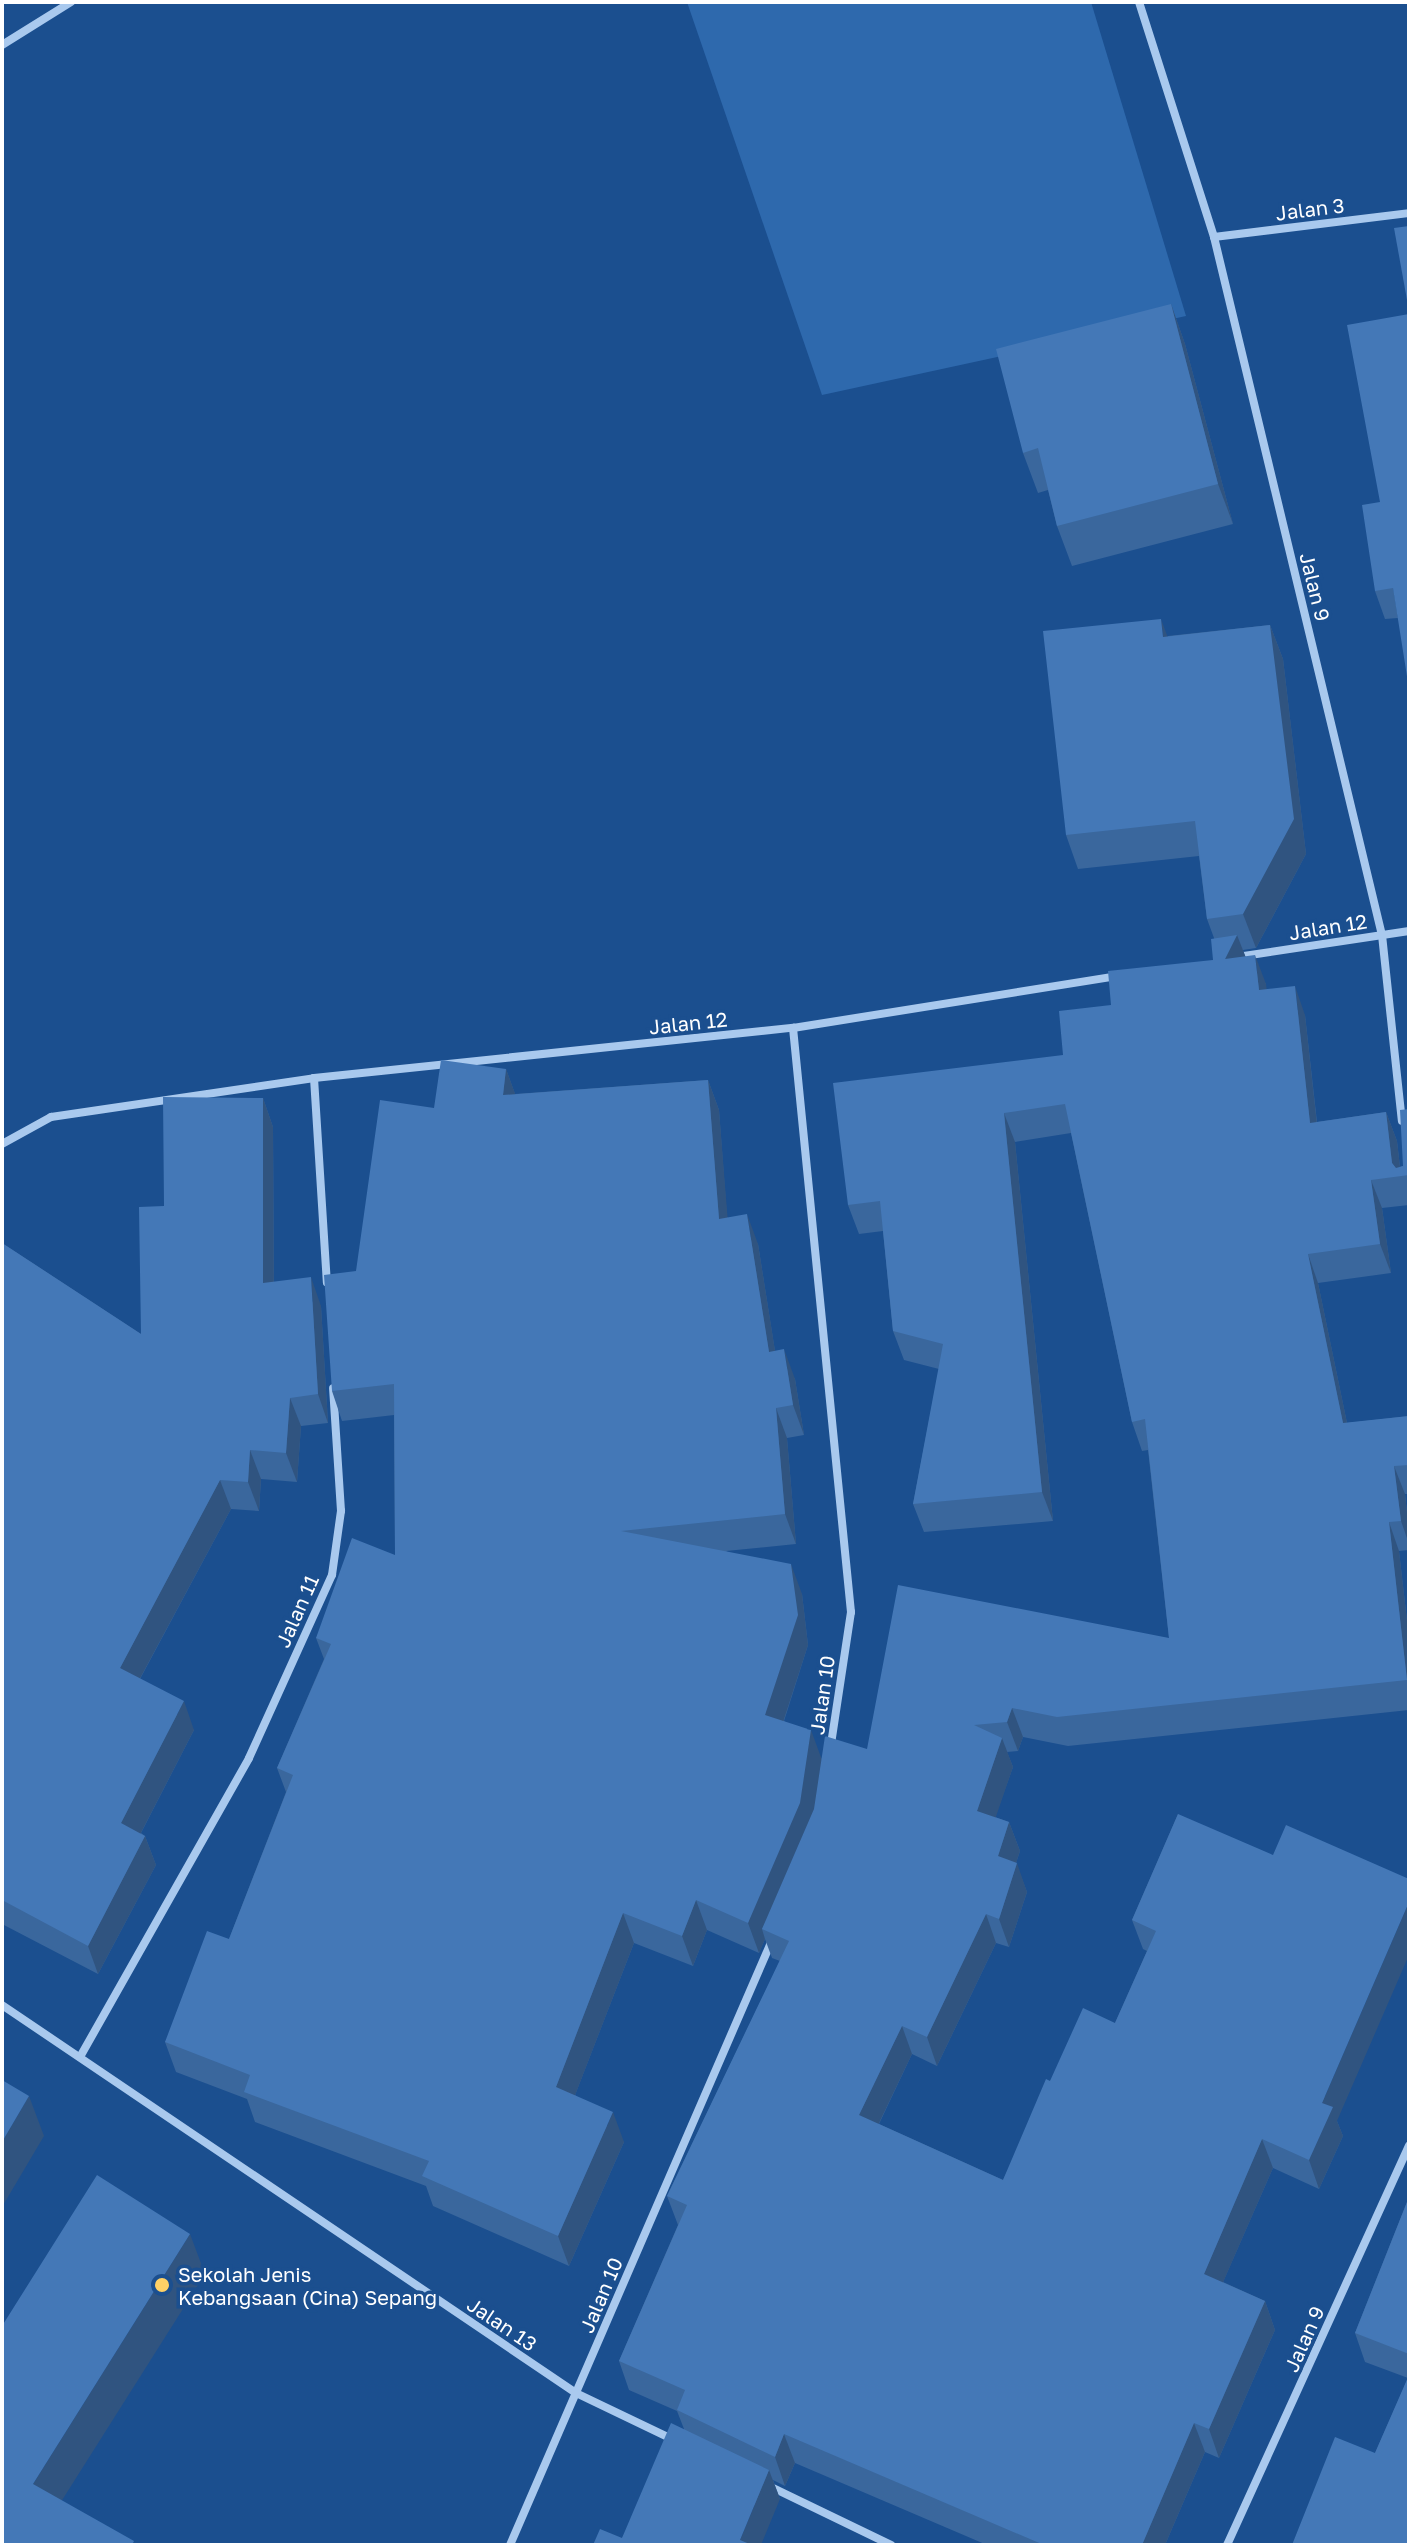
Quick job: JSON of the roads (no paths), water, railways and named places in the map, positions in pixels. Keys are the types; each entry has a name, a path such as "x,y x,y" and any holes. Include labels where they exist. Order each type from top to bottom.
{"street":[{"path":"2,45 71,2"},
{"name":"Jalan 9","path":"1139,2 1214,237 1382,935 1403,1130"},
{"name":"Jalan 3","path":"1214,237 1409,213"},
{"name":"Jalan 12","path":"1227,959 1409,931"},
{"name":"Jalan 12","path":"2,1144 51,1117 314,1078 793,1028 1134,974"},
{"name":"Jalan 10","path":"793,1028 851,1612 829,1761"},
{"path":"314,1078 327,1295"},
{"name":"Jalan 11","path":"80,2057 249,1758 332,1575 341,1511 332,1372"},
{"name":"Jalan 10","path":"510,2545 780,1923"},
{"name":"Jalan 13","path":"2,2005 576,2393 691,2448"},
{"name":"Jalan 9","path":"1227,2545 1409,2146"},
{"path":"762,2483 891,2545"}],"place":[{"name":"Sekolah Jenis Kebangsaan (Cina) Sepang","path":"162,2285"}]}
